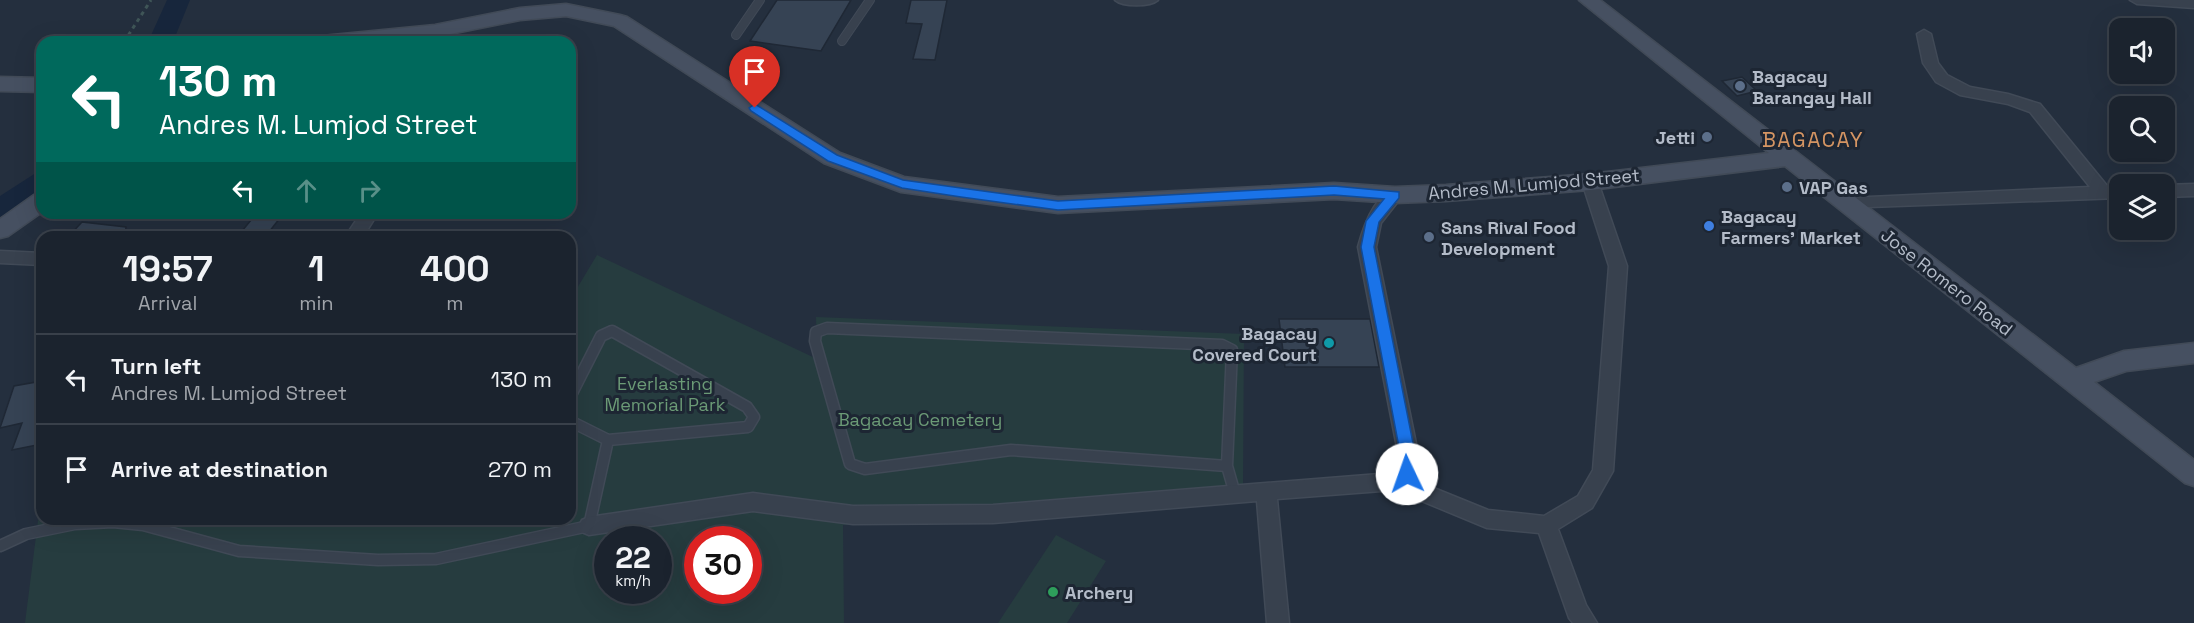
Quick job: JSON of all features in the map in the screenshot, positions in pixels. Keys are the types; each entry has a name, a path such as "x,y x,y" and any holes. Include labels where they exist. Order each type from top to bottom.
{"main road":[{"name":"Jose Romero Road","path":"1588,0 2194,475"},
{"name":"Andres M. Lumjod Street","path":"384,36 435,31 520,14 566,10 620,21 832,158 902,184 1058,205 1334,191 1395,195 1590,182 1788,158"},
{"path":"0,84 36,85"},
{"path":"0,230 36,205"},
{"path":"2073,380 2124,361 2194,353"}],"street":[{"path":"1122,0 1150,0"},
{"path":"2137,0 2194,4"},
{"path":"1924,34 1932,66 1950,85 1967,92 2022,100 2035,108 2109,190"},
{"path":"589,526 753,502 853,515 993,514 1396,481 1487,519 1546,525 1585,502 1603,471 1618,266 1590,182"},
{"path":"2175,191 2194,190"},
{"path":"1847,204 1956,197 2109,192"},
{"path":"1395,195 1373,221 1367,247 1410,463 1407,474 1396,481"},
{"path":"0,257 36,259"},
{"path":"1266,491 1278,623"},
{"path":"1546,525 1577,611 1586,623"}],"lane":[{"path":"736,35 760,0"},
{"path":"842,41 870,0"},
{"path":"1227,466 1011,450 866,469 850,464 815,341 816,332 827,328 1222,345 1232,350 1227,466 1235,494"},
{"path":"576,385 601,336 612,331 747,407 754,417 748,427 609,440 576,424"},
{"path":"143,525 238,551 378,561 436,559 589,526 609,440"},
{"path":"0,546 26,534 70,525"}],"path":[{"path":"128,36 151,0"}],"green space":[{"path":"597,255 817,359 816,317 1244,334 1243,486 843,525 844,623 25,623 37,525 576,525 576,290"},
{"name":"Archery","path":"1056,535 1106,561 1067,623 998,623"}],"water":[{"path":"167,0 190,0 175,36 151,36"},
{"path":"36,173 36,199 0,217 0,196"}],"building":[{"path":"777,0 851,0 821,51 750,41"},
{"path":"911,0 947,0 935,60 913,59 922,24 906,23"},
{"name":"Bagacay Barangay Hall","path":"1742,77 1757,91 1737,96 1722,81"},
{"path":"252,219 279,219 270,231 242,231"},
{"path":"82,222 126,227 126,231 74,231"},
{"name":"Bagacay Covered Court","path":"1279,319 1370,319 1379,367 1285,367"},
{"path":"36,382 36,445 12,450 22,423 0,428 14,386"}],"place":[{"name":"Bagacay Barangay Hall","path":"1740,86"},
{"name":"Jetti","path":"1707,137"},
{"name":"VAP Gas","path":"1787,187"},
{"name":"Bagacay Farmers' Market","path":"1709,226"},
{"name":"Sans Rival Food Development","path":"1429,237"},
{"name":"Bagacay Covered Court","path":"1329,343"},
{"name":"Archery","path":"1053,592"}],"district":[{"name":"BAGACAY","path":"1813,139"}],"route":[{"path":"755,108 832,158 902,184 1058,205 1334,191 1395,195 1373,221 1367,247 1410,463 1407,474"}],"park label":[{"name":"Everlasting Memorial Park","path":"665,394"},
{"name":"Bagacay Cemetery","path":"920,419"}]}
